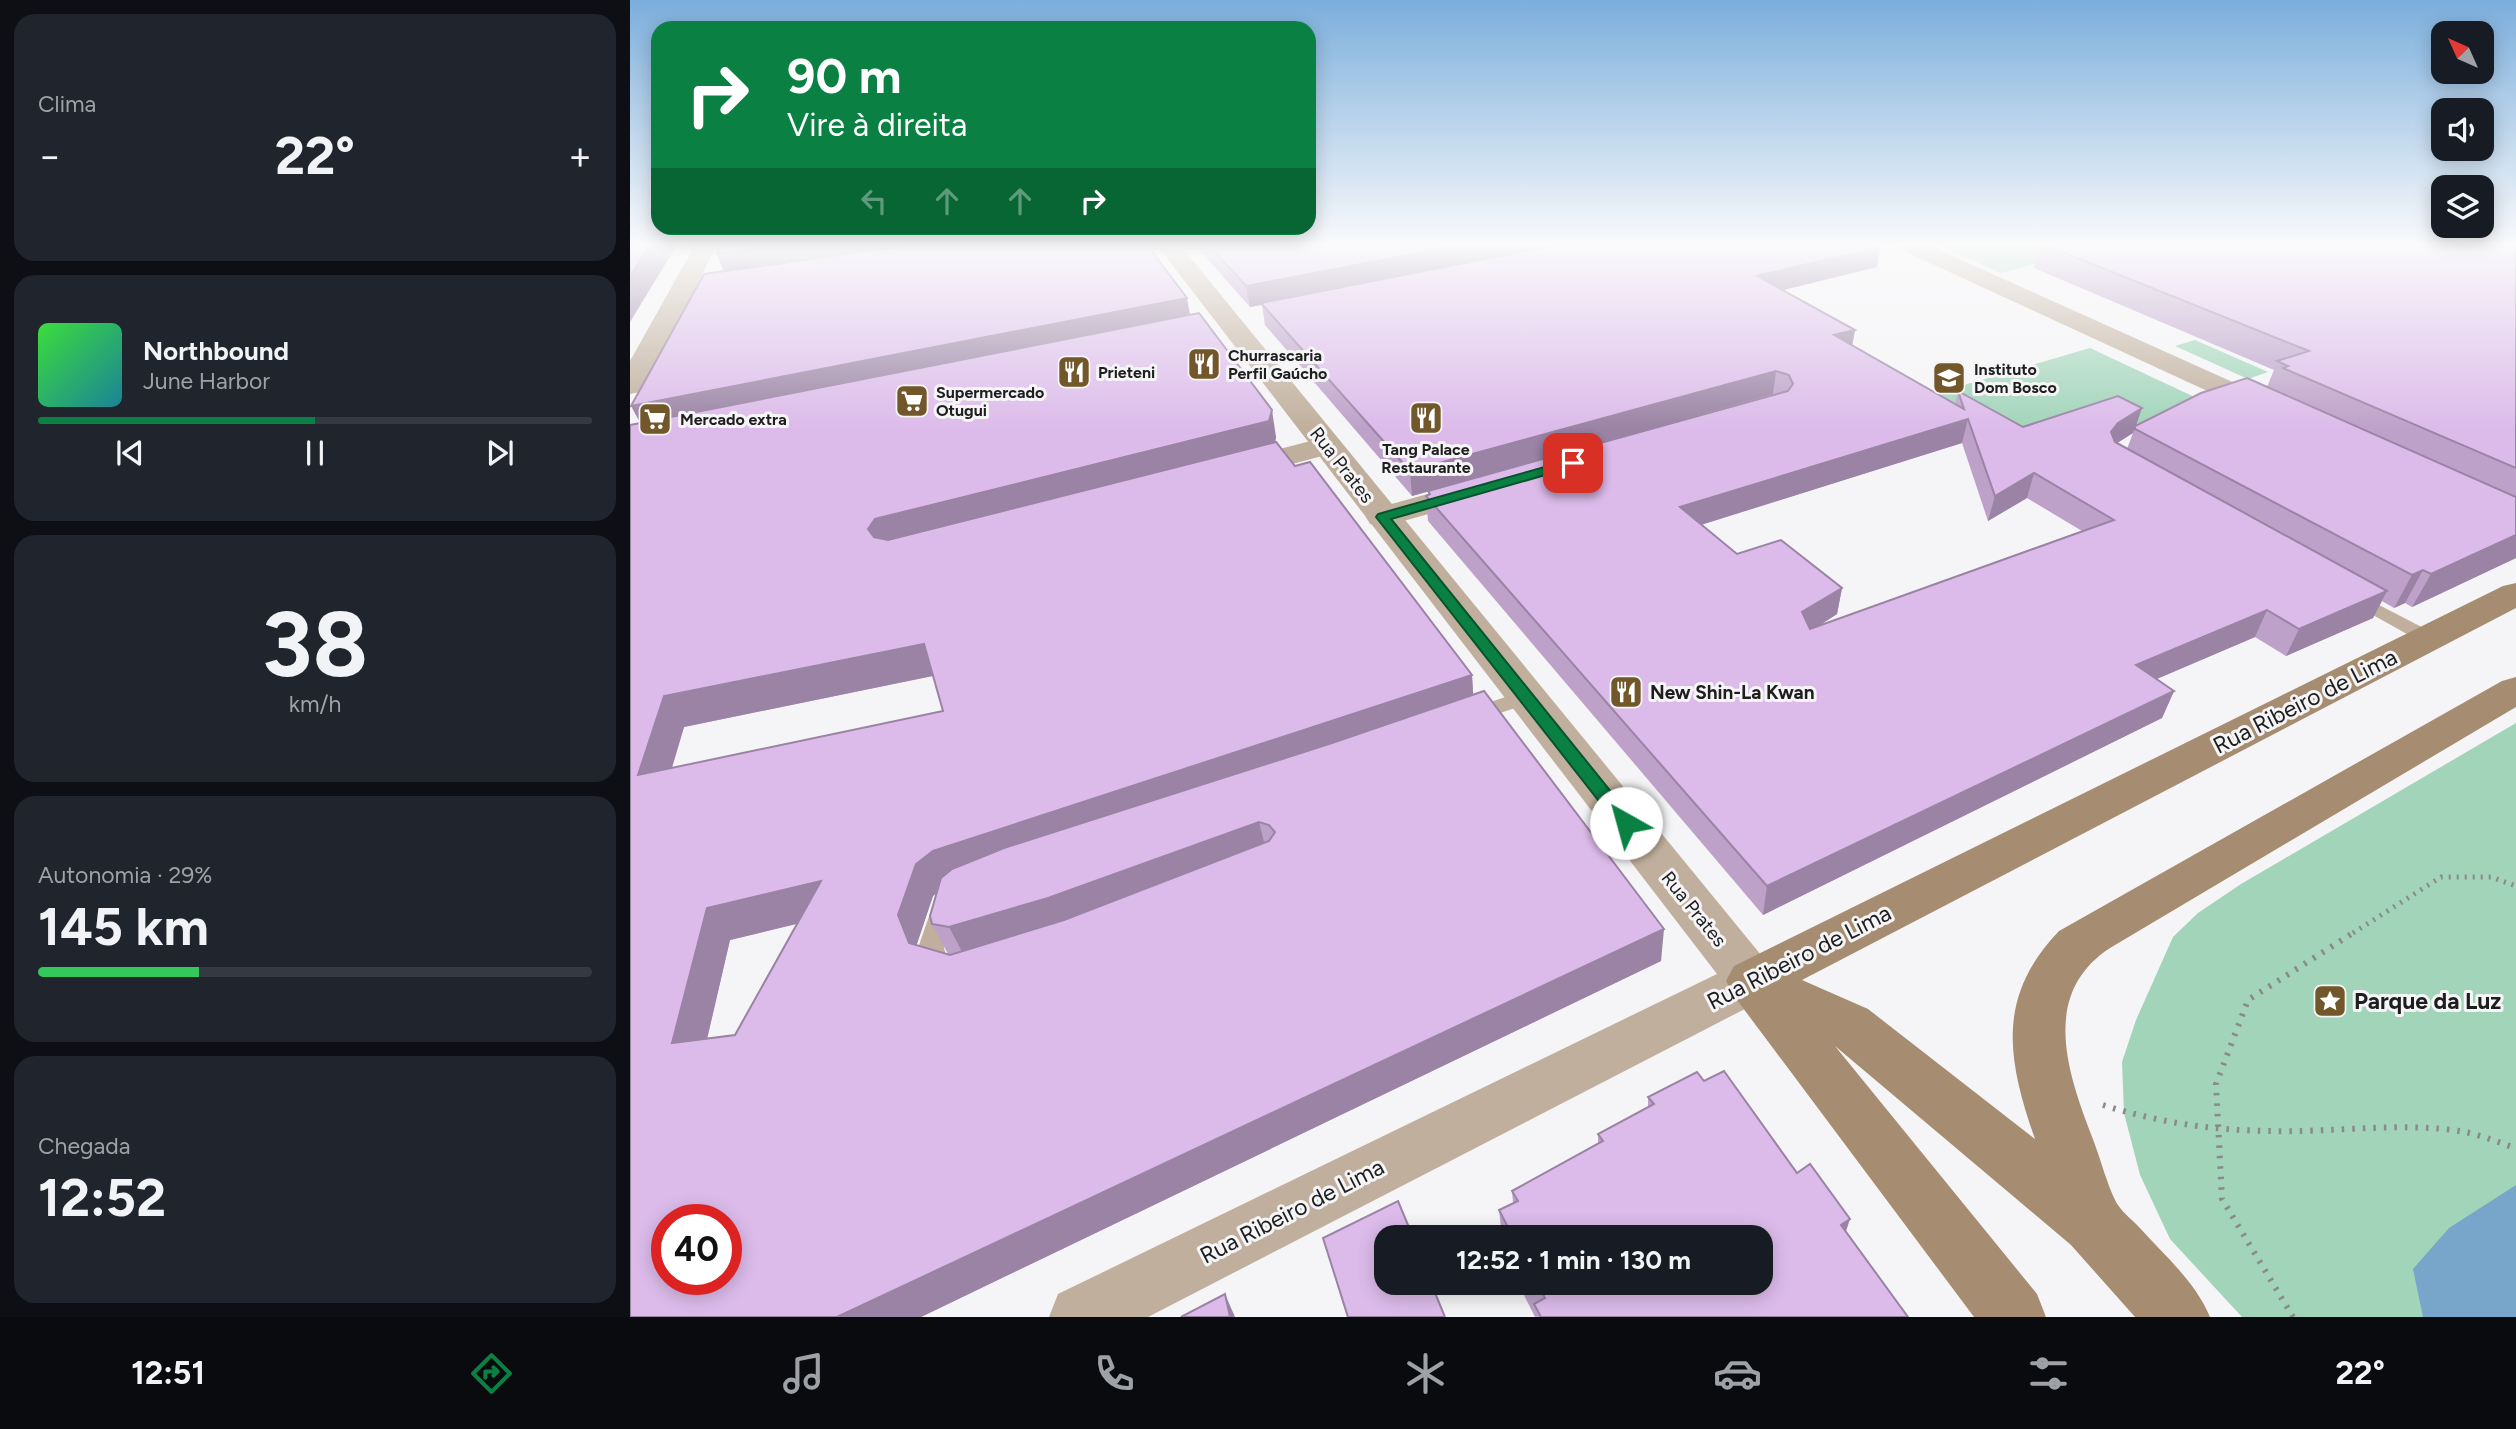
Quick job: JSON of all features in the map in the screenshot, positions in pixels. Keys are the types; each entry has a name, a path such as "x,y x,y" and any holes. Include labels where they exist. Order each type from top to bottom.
{"main road":[{"name":"Rua Ribeiro de Lima","path":"1752,981 2516,594"},
{"path":"2094,1223 2045,1082 2036,1039 2039,1011 2053,975 2077,945 2516,690"},
{"name":"Rua Prates","path":"1752,981 1849,1025 2094,1223 2178,1317"},
{"name":"Rua Prates","path":"1752,981 2014,1317"}],"street":[{"path":"630,386 673,306"},
{"name":"Rua Prates","path":"1216,306 1752,981"},
{"path":"2033,306 2226,400 2289,418"},
{"path":"1210,476 1326,446"},
{"path":"1382,517 1500,484"},
{"name":"Rua Ribeiro de Lima","path":"1113,1309 1752,981"}],"lane":[{"path":"2343,591 2430,639"},
{"path":"1451,723 1526,697"},
{"path":"958,892 944,904 931,948 939,967 966,972"}],"path":[{"path":"2293,1317 2222,1199 2216,1084 2248,1000 2441,877 2491,877 2516,886"},
{"path":"2045,1082 2124,1113 2218,1130 2437,1128 2467,1132 2516,1148"}],"green space":[{"path":"2195,340 2268,372 2248,379 2175,346"},
{"path":"2090,348 2203,401 2135,432 2016,451 1955,431 1906,402"},
{"name":"Parque da Luz","path":"2516,723 2516,1317 2242,1317 2170,1239 2140,1175 2124,1113 2122,1062 2136,1020 2173,937 2198,913 2241,884"}],"water":[{"path":"2516,1185 2516,1317 2423,1317 2413,1269 2449,1228"}],"building":[{"path":"686,306 1143,306 631,406"},
{"path":"1264,306 1812,306 1855,330 1834,335 1964,409 1958,391 2023,427 2118,396 2142,408 2118,423 2111,432 2115,442 2387,591 2299,629 2267,610 2136,665 2174,691 1767,886 1426,496 1430,494 1428,491 1788,391 1793,384 1789,375 1776,371 1410,471","holes":["1968,419 1995,496 2034,473 2114,520 1810,629 1802,612 1842,588 1781,540 1737,554 1680,507"]},
{"path":"2198,306 2516,306 2516,468 2283,368 2288,366 2277,361 2309,351"},
{"path":"1199,313 1272,410 1269,421 875,519 868,529 874,537 888,540 1276,442 1295,466 1310,462 1472,675 933,851 916,864 898,915 909,943 950,955 1064,920 1269,841 1275,832 1269,825 1259,822 1048,898 949,927 932,924 930,916 941,878 952,869 1004,848 1332,743 1484,691 1664,929 837,1317 630,1317 630,425","holes":["924,644 943,711 638,775 664,696","821,881 735,1035 672,1043 707,908"]},
{"path":"2247,378 2516,497 2516,535 2431,574 2423,570 2412,575 2135,429 2135,426 2201,393"},
{"path":"1724,1071 1797,1173 1810,1164 1850,1219 1841,1225 1908,1317 1541,1317 1534,1304 1545,1298 1543,1295 1773,1295 1773,1225 1507,1225 1499,1210 1518,1201 1512,1191 1603,1141 1598,1134 1654,1104 1648,1097 1697,1072 1704,1081"},
{"path":"1398,1201 1408,1225 1374,1225 1374,1295 1436,1295 1445,1317 1348,1317 1323,1238"},
{"path":"1225,1294 1230,1317 1181,1317"}],"place":[{"name":"Churrascaria Perfil Gaúcho","path":"1204,364"},
{"name":"Prieteni","path":"1074,372"},
{"name":"Instituto Dom Bosco","path":"1949,378"},
{"name":"Supermercado Otugui","path":"912,401"},
{"name":"Tang Palace Restaurante","path":"1426,418"},
{"name":"Mercado extra","path":"655,419"},
{"name":"New Shin-La Kwan","path":"1626,692"},
{"name":"Parque da Luz","path":"2330,1001"}],"route":[{"path":"1573,463 1382,517 1626,823"}]}
